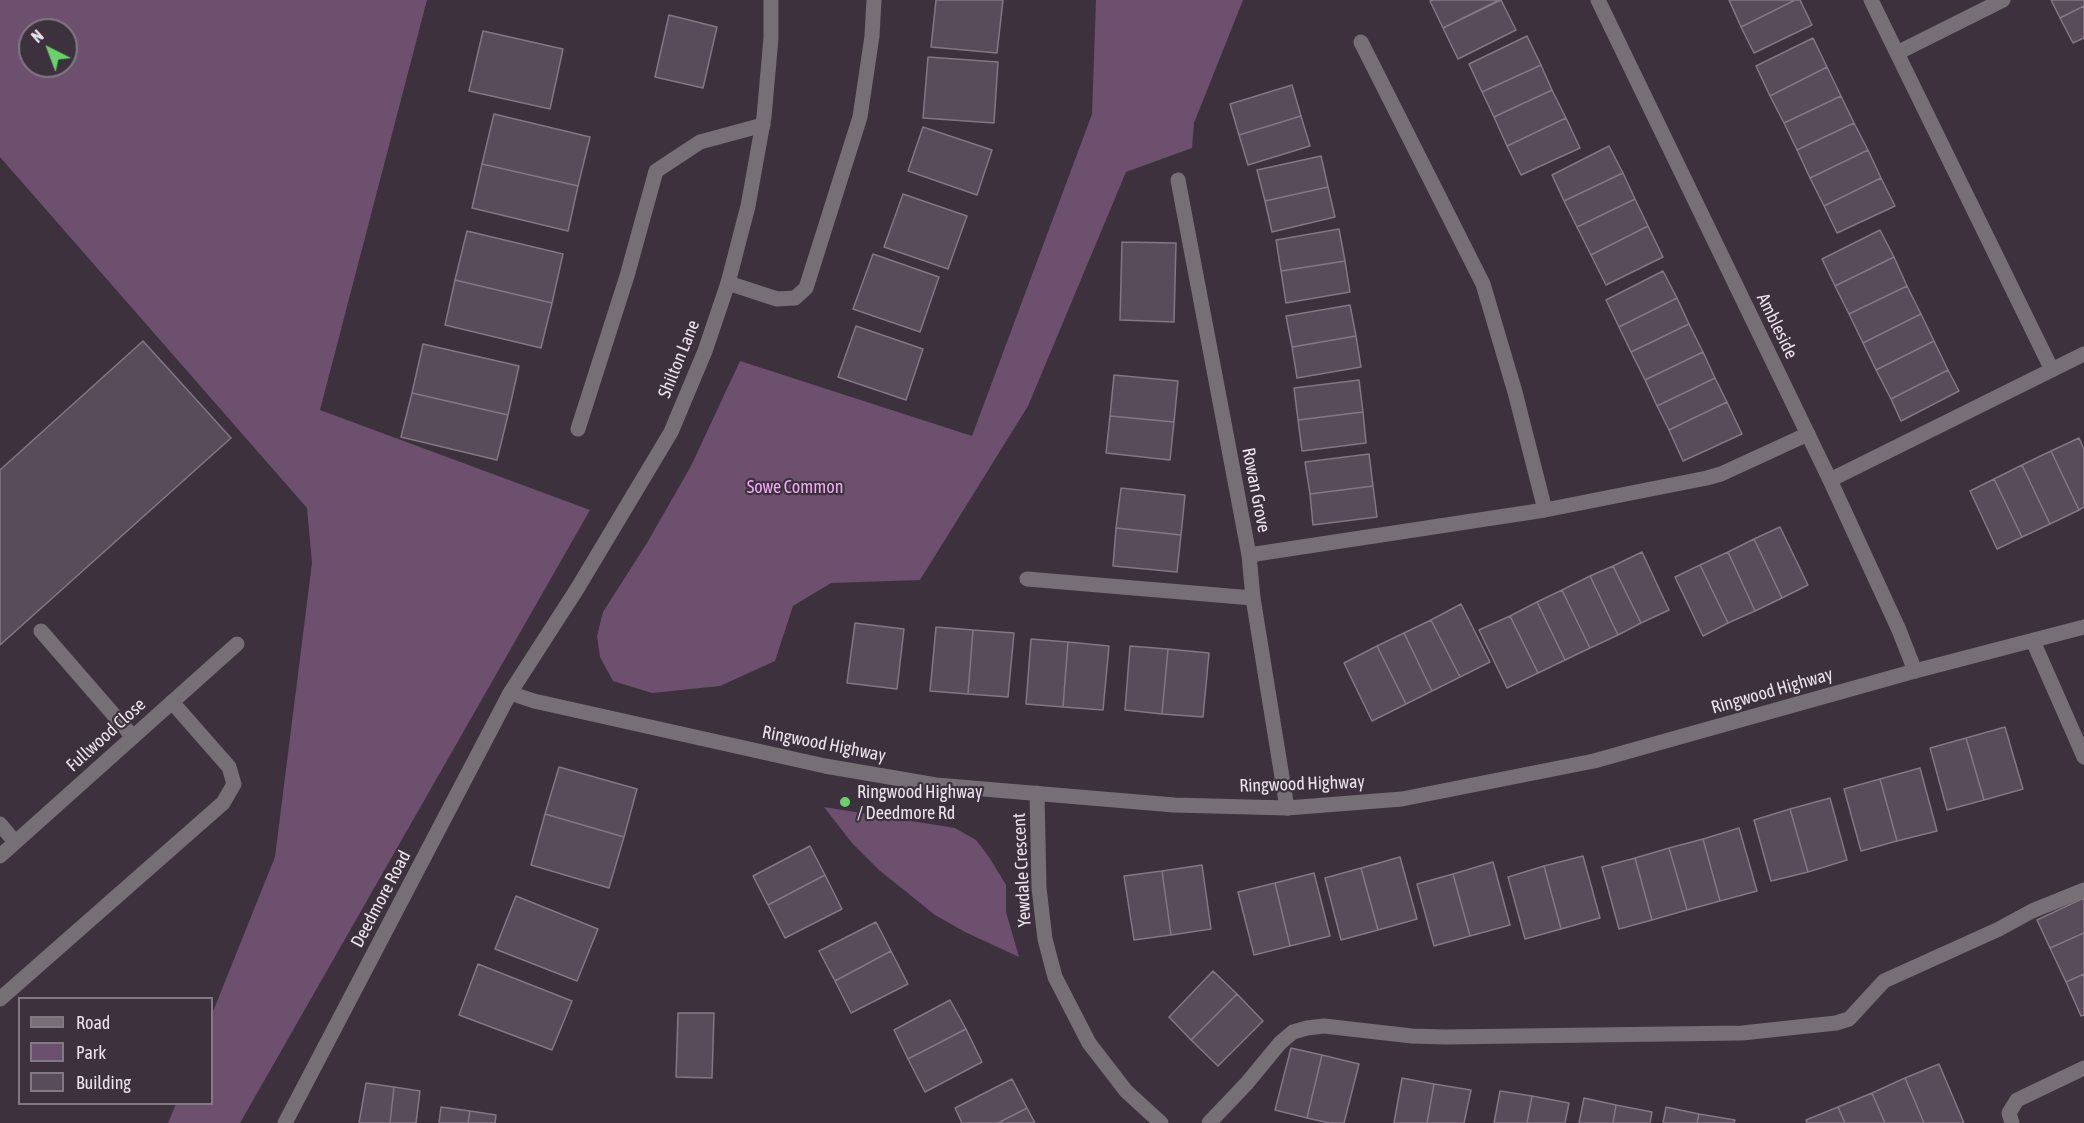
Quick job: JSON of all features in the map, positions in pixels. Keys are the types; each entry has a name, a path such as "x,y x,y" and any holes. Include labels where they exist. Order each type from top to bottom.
{"street":[{"name":"Shilton Lane","path":"510,693 577,589 671,432 705,351 728,284 748,207 763,125 771,38 771,0"},
{"path":"728,284 777,299 795,298 806,288 860,117 872,36 874,0"},
{"name":"Ambleside","path":"1598,0 1830,480 1899,630 1915,671"},
{"path":"1871,0 2052,370"},
{"path":"1897,53 2003,0"},
{"path":"1361,42 1483,284 1515,392 1545,510"},
{"path":"578,429 627,276 656,171 700,142 763,125"},
{"name":"Rowan Grove","path":"1178,180 1249,555 1253,598 1287,808"},
{"path":"1830,480 2084,354"},
{"path":"1249,555 1545,510 1721,474 1808,434"},
{"path":"1027,579 1253,598"},
{"name":"Ringwood Highway","path":"510,693 534,701 825,766 936,785 1174,805 1287,808 1402,799 1594,761 1915,671 2084,627"},
{"path":"41,631 133,737"},
{"path":"2033,641 2084,757"},
{"name":"Fullwood Close","path":"0,856 237,644"},
{"name":"Deedmore Road","path":"285,1123 510,693"},
{"path":"0,999 223,803 234,784 229,767 172,702"},
{"name":"Yewdale Crescent","path":"1037,793 1039,888 1045,939 1055,977 1089,1043 1126,1091 1161,1123"},
{"path":"0,824 15,842"},
{"path":"1209,1123 1247,1083 1280,1043 1293,1032 1324,1026 1413,1036 1445,1037 1742,1033 1836,1023 1849,1019 1884,981 1999,929 2032,911 2084,890"},
{"path":"2012,1123 2009,1113 2017,1100 2084,1068"}],"green space":[{"path":"0,0 427,0 320,410 590,510 240,1123 168,1123 176,1105 213,1105 213,1012 275,857 312,563 307,508 0,157"},
{"name":"Sowe Common","path":"1096,0 1243,0 1194,123 1192,148 1126,172 1028,406 920,580 831,583 793,606 775,661 720,686 652,693 613,681 600,657 597,636 603,612 647,543 691,466 740,361 972,436 1092,114"},
{"path":"824,807 955,828 976,840 1006,885 1006,912 1019,957 935,915 879,870 852,843"}],"building":[{"path":"936,0 1003,0 997,53 931,47"},
{"path":"1499,0 1443,28 1430,1"},
{"path":"1501,0 1516,30 1458,59 1443,28"},
{"path":"1729,0 1795,0 1741,27"},
{"path":"1795,0 1800,0 1812,25 1754,53 1741,27"},
{"path":"2051,0 2084,0 2084,6 2060,18"},
{"path":"2084,6 2084,38 2073,43 2060,18"},
{"path":"669,15 717,27 703,88 655,77"},
{"path":"483,31 563,49 550,109 469,91"},
{"path":"1527,36 1541,65 1482,92 1469,64"},
{"path":"1813,38 1827,67 1770,96 1756,66"},
{"path":"928,57 998,62 994,123 923,118"},
{"path":"1541,65 1552,90 1494,117 1482,92"},
{"path":"1827,67 1841,96 1784,123 1770,96"},
{"path":"1292,85 1301,116 1239,135 1230,104"},
{"path":"1552,90 1566,118 1507,146 1494,117"},
{"path":"1841,96 1854,123 1797,150 1784,123"},
{"path":"494,114 590,137 578,186 482,164"},
{"path":"1301,116 1310,146 1248,165 1239,135"},
{"path":"1566,118 1580,148 1521,175 1507,146"},
{"path":"1854,123 1868,150 1810,178 1797,150"},
{"path":"923,127 992,150 977,195 908,171"},
{"path":"1609,146 1623,173 1564,201 1552,175"},
{"path":"1868,150 1881,178 1824,206 1810,178"},
{"path":"1321,156 1328,187 1265,201 1257,170"},
{"path":"482,164 578,186 568,231 472,208"},
{"path":"1623,173 1635,199 1577,227 1564,201"},
{"path":"1881,178 1895,206 1837,233 1824,206"},
{"path":"1328,187 1335,217 1272,232 1265,201"},
{"path":"903,194 967,216 948,269 884,247"},
{"path":"1635,199 1648,226 1591,255 1577,227"},
{"path":"1648,226 1663,257 1606,285 1591,255"},
{"path":"1339,229 1345,261 1281,271 1276,240"},
{"path":"1880,230 1894,257 1835,286 1822,259"},
{"path":"467,231 563,254 552,303 455,280"},
{"path":"1122,242 1176,243 1174,322 1120,320"},
{"path":"873,254 939,277 920,332 853,309"},
{"path":"1894,257 1907,286 1849,314 1835,286"},
{"path":"1345,261 1350,292 1286,303 1281,271"},
{"path":"1663,271 1677,298 1619,327 1606,300"},
{"path":"455,280 552,303 541,348 445,325"},
{"path":"1907,286 1921,314 1863,343 1849,314"},
{"path":"1677,298 1689,324 1631,352 1619,327"},
{"path":"1350,305 1356,336 1292,347 1286,316"},
{"path":"1921,314 1934,341 1876,370 1863,343"},
{"path":"1689,324 1703,352 1645,380 1631,352"},
{"path":"856,326 923,349 906,400 838,377"},
{"path":"1356,336 1361,367 1297,378 1292,347"},
{"path":"143,341 231,438 0,645 0,470"},
{"path":"1934,341 1948,370 1891,399 1876,370"},
{"path":"423,344 519,366 508,415 412,393"},
{"path":"1703,352 1715,378 1657,406 1645,380"},
{"path":"1948,370 1959,391 1901,421 1891,399"},
{"path":"1114,375 1178,381 1174,422 1110,416"},
{"path":"1715,378 1727,402 1669,430 1657,406"},
{"path":"1359,380 1363,412 1298,420 1294,388"},
{"path":"412,393 508,415 497,460 401,437"},
{"path":"1727,402 1742,434 1683,461 1669,430"},
{"path":"1363,412 1366,443 1302,451 1298,420"},
{"path":"1110,416 1174,422 1170,460 1106,453"},
{"path":"2079,438 2084,449 2084,507 2079,510 2051,451"},
{"path":"2051,451 2079,510 2050,524 2022,465"},
{"path":"1369,454 1373,486 1310,494 1305,462"},
{"path":"2022,465 2050,524 2022,537 1994,479"},
{"path":"1994,479 2022,537 1997,549 1970,491"},
{"path":"1373,486 1377,517 1313,525 1310,494"},
{"path":"1121,488 1185,495 1181,535 1116,528"},
{"path":"1780,527 1808,585 1782,598 1754,539"},
{"path":"1116,528 1181,535 1177,572 1113,566"},
{"path":"1754,539 1782,598 1755,611 1728,552"},
{"path":"1642,552 1669,610 1641,623 1613,566"},
{"path":"1728,552 1755,611 1728,623 1700,565"},
{"path":"1700,565 1728,623 1703,636 1675,577"},
{"path":"1613,566 1641,623 1618,635 1590,576"},
{"path":"1590,576 1618,635 1590,648 1562,590"},
{"path":"1562,590 1590,648 1565,660 1537,602"},
{"path":"1537,602 1565,660 1538,673 1510,616"},
{"path":"1461,604 1490,662 1460,677 1431,620"},
{"path":"1510,616 1538,673 1507,688 1479,630"},
{"path":"1431,620 1460,677 1432,691 1404,633"},
{"path":"855,623 904,629 897,689 847,683"},
{"path":"936,627 973,630 968,694 930,691"},
{"path":"973,630 1014,633 1008,697 968,694"},
{"path":"1404,633 1432,691 1406,704 1377,646"},
{"path":"1031,639 1068,642 1063,707 1026,704"},
{"path":"1068,642 1109,646 1103,710 1063,707"},
{"path":"1130,646 1168,649 1162,714 1125,710"},
{"path":"1377,646 1406,704 1372,721 1344,663"},
{"path":"1168,649 1209,653 1203,717 1162,714"},
{"path":"2005,727 2023,789 1984,800 1966,738"},
{"path":"1966,738 1984,800 1947,810 1930,748"},
{"path":"559,767 637,789 624,837 545,814"},
{"path":"1920,768 1937,831 1897,841 1880,779"},
{"path":"1880,779 1897,841 1861,851 1844,789"},
{"path":"1830,798 1847,860 1808,872 1790,809"},
{"path":"1790,809 1808,872 1771,881 1754,820"},
{"path":"545,814 624,837 609,888 531,865"},
{"path":"1739,828 1757,891 1720,901 1703,839"},
{"path":"1703,839 1720,901 1687,910 1669,848"},
{"path":"810,846 825,875 768,905 753,876"},
{"path":"1669,848 1687,910 1652,920 1635,858"},
{"path":"1583,856 1600,918 1561,929 1544,866"},
{"path":"1400,857 1417,919 1378,930 1361,868"},
{"path":"1635,858 1652,920 1619,929 1602,867"},
{"path":"1493,862 1510,925 1470,936 1453,874"},
{"path":"1202,865 1211,929 1171,935 1162,871"},
{"path":"1544,866 1561,929 1525,939 1508,877"},
{"path":"1361,868 1378,930 1341,940 1325,878"},
{"path":"1162,871 1171,935 1134,940 1124,876"},
{"path":"1314,873 1330,936 1290,946 1275,883"},
{"path":"1453,874 1470,936 1434,946 1417,884"},
{"path":"825,875 842,909 785,938 768,905"},
{"path":"1275,883 1290,946 1254,955 1238,892"},
{"path":"516,896 598,929 577,981 495,949"},
{"path":"2084,898 2084,933 2050,948 2037,920"},
{"path":"876,922 891,951 835,981 819,951"},
{"path":"2084,933 2084,974 2066,982 2050,948"},
{"path":"891,951 908,984 851,1013 835,981"},
{"path":"478,964 572,1001 552,1050 459,1015"},
{"path":"1213,971 1237,994 1191,1040 1169,1017"},
{"path":"2084,974 2084,1015 2081,1016 2066,982"},
{"path":"1237,994 1263,1021 1218,1066 1191,1040"},
{"path":"950,1000 966,1029 908,1059 894,1030"},
{"path":"678,1013 714,1013 712,1078 676,1077"},
{"path":"966,1029 982,1062 925,1092 908,1059"},
{"path":"1291,1048 1322,1055 1307,1118 1275,1110"},
{"path":"1322,1055 1359,1064 1344,1123 1329,1123 1307,1118"},
{"path":"1939,1064 1964,1123 1924,1123 1905,1078"},
{"path":"1402,1078 1434,1084 1427,1123 1394,1123"},
{"path":"1905,1078 1924,1123 1885,1123 1872,1093"},
{"path":"1012,1079 1027,1108 998,1123 962,1123 955,1108"},
{"path":"366,1083 394,1087 390,1123 359,1123"},
{"path":"1434,1084 1471,1090 1464,1123 1427,1123"},
{"path":"394,1087 420,1091 416,1123 390,1123"},
{"path":"1500,1091 1532,1096 1527,1123 1494,1123"},
{"path":"1872,1093 1885,1123 1845,1123 1838,1107"},
{"path":"1532,1096 1569,1103 1565,1123 1527,1123"},
{"path":"1584,1098 1616,1105 1613,1123 1579,1123"},
{"path":"1616,1105 1652,1112 1650,1123 1613,1123"},
{"path":"441,1107 470,1111 468,1123 439,1123"},
{"path":"1666,1107 1699,1114 1697,1123 1663,1123"},
{"path":"1838,1107 1845,1123 1807,1123 1806,1120"},
{"path":"1027,1108 1035,1123 998,1123"},
{"path":"470,1111 496,1115 495,1123 468,1123"},
{"path":"1699,1114 1735,1120 1734,1123 1697,1123"}],"place":[{"name":"Ringwood Highway / Deedmore Rd","path":"845,802"}]}
